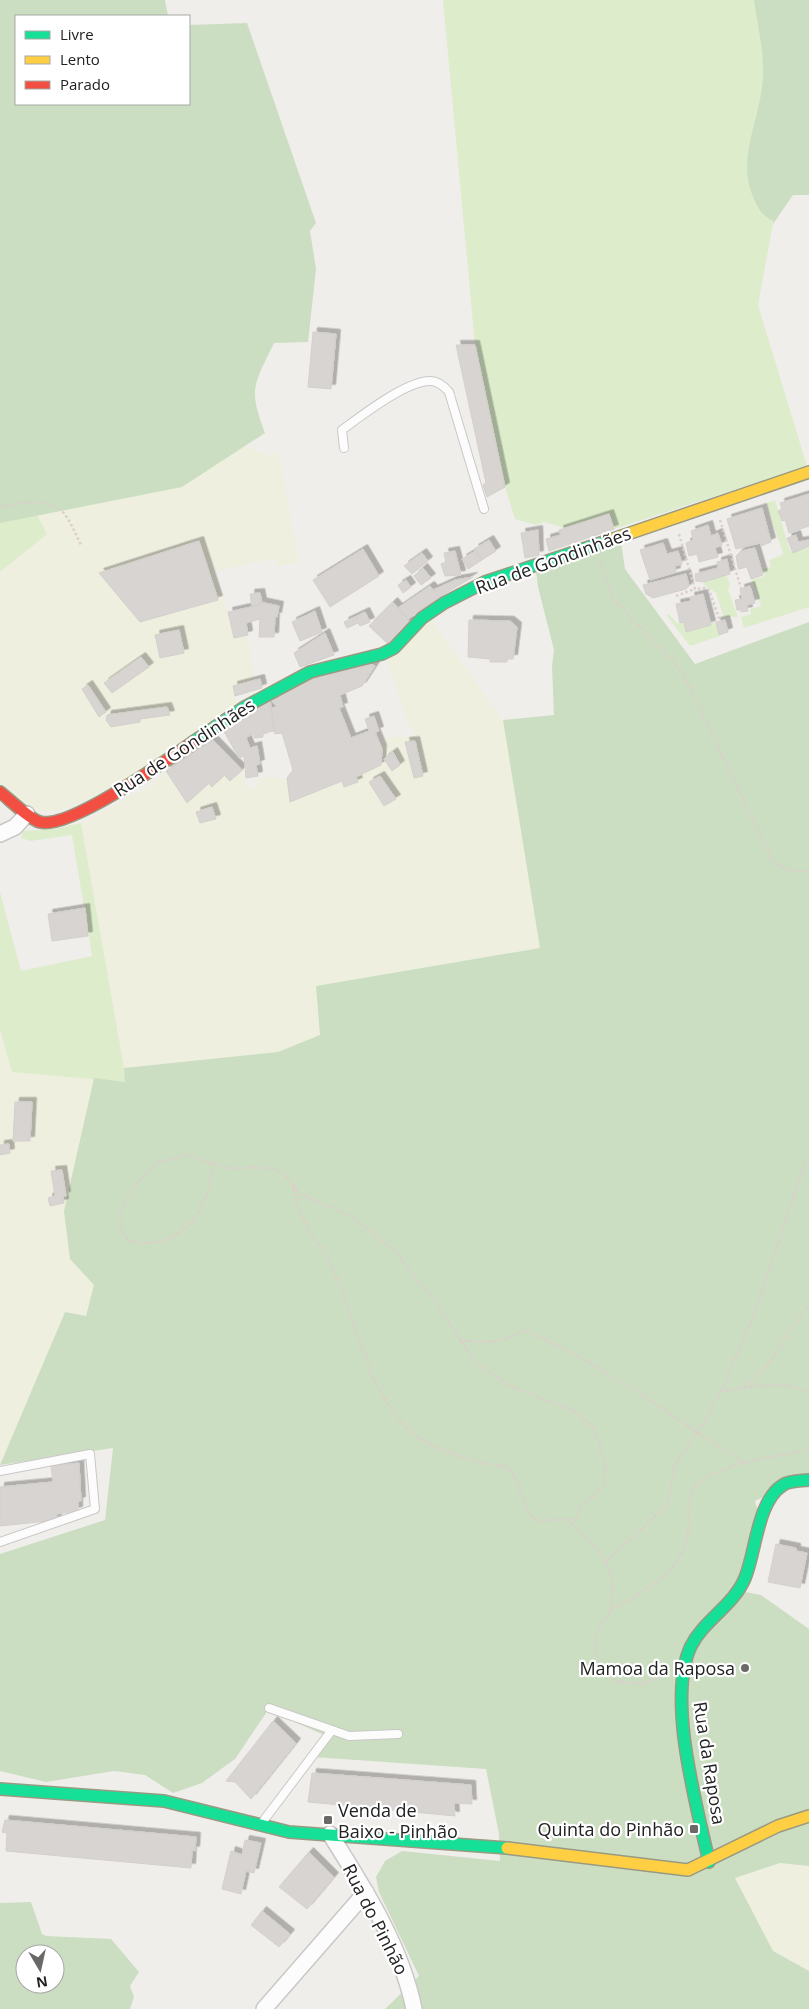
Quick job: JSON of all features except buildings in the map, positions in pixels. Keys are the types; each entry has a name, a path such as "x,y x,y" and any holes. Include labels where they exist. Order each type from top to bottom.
{"street":[{"name":"Rua de Gondinhães","path":"0,792 26,814 39,822 54,822 86,810 144,776 236,712 279,687 310,672 382,654 405,638 422,618 444,603 485,582 809,472"},
{"path":"0,834 15,827 26,814"},
{"name":"Rua da Raposa","path":"709,1862 682,1712 684,1665 695,1639 744,1581 772,1494 783,1485 809,1480"},
{"path":"0,1789 164,1801 289,1832 480,1844 688,1870 709,1862 775,1827 809,1816"},
{"name":"Rua do Pinhão","path":"330,1834 366,1892 408,1980 414,2009"},
{"path":"264,2009 366,1892"}],"lane":[{"path":"344,448 342,430 358,418 388,398 411,386 430,381 437,382 449,392 484,508"},
{"path":"0,1471 90,1454 95,1509 0,1542"},
{"path":"269,1708 349,1736 398,1734"},
{"path":"260,1826 332,1730"}],"path":[{"path":"0,507 19,503 54,504 66,515 81,544"},
{"path":"714,504 742,588"},
{"path":"675,518 695,589"},
{"path":"599,542 603,574 614,600 681,670 772,859 777,865 786,869 809,872"},
{"path":"676,596 695,589 705,588 709,590 720,621"},
{"path":"212,1163 210,1188 205,1202 187,1226 169,1239 158,1244 128,1241 122,1231 120,1215 128,1196 150,1168 159,1162 187,1155 231,1169 256,1167 275,1169 283,1174 300,1194 351,1216 395,1251 435,1302 476,1363 491,1375 510,1386 574,1411 592,1426 599,1441 606,1470 603,1485 594,1496 582,1504 573,1524"},
{"path":"607,1561 668,1504 675,1464 697,1433 720,1392 759,1301 806,1160"},
{"path":"293,1185 300,1212 311,1234 325,1252 342,1290 374,1381 411,1433 439,1449 479,1462 509,1468 516,1477 525,1510 531,1516 538,1521 568,1519 607,1561 612,1586 611,1609 599,1629 595,1645 599,1667 615,1681 642,1684 684,1665"},
{"path":"744,1387 767,1366 809,1305"},
{"path":"459,1340 491,1343 513,1337 524,1330 548,1340 631,1390 742,1462"},
{"path":"720,1392 744,1387 799,1386 809,1392"},
{"path":"611,1609 644,1592 661,1580 674,1566 683,1549 688,1532 688,1502 692,1489 702,1481 742,1462 809,1450"}],"green space":[{"path":"0,0 165,0 168,15 15,15 15,105 190,105 190,25 247,23 316,223 310,231 316,269 308,342 274,343 262,368 255,396 256,406 265,433 182,487 0,523"},
{"path":"443,0 755,0 769,80 753,170 773,224 758,305 807,466 614,529 609,514 565,528 544,522 536,525 515,519 505,487 475,345"},
{"path":"754,0 809,0 809,195 793,195 773,224 773,221 761,212 754,199 747,167 760,101 763,68"},
{"path":"208,432 270,456 279,452 299,563 276,566 274,558 214,572 228,612 234,637 248,635 255,681 233,686 238,705 126,779 74,806 48,812 38,810 20,800 0,781 0,572 47,534 33,507"},
{"path":"775,500 790,551 809,547 809,607 744,628 741,617 751,614 750,609 761,606 752,580 765,576 763,569 771,567 769,560 783,553 766,503"},
{"path":"33,507 47,534 0,572 0,512"},
{"path":"621,542 625,569 695,664 809,622 809,1477 803,1478 755,1501 759,1516 740,1591 761,1595 809,1629 809,1866 780,1863 735,1878 773,1951 809,1971 809,2009 385,2009 419,1976 379,1892 376,1877 385,1861 402,1851 500,1861 499,1834 486,1769 313,1757 324,1735 268,1710 235,1759 202,1783 173,1793 145,1775 114,1771 46,1782 0,1771 0,1554 105,1520 113,1448 0,1465 65,1312 86,1316 94,1285 70,1259 64,1211 94,1078 125,1082 124,1068 278,1052 320,1035 316,986 540,948 503,720 554,715 552,666 554,650 538,587 536,571"},
{"path":"726,575 730,584 728,590 738,617 734,618 733,616 724,618 716,593 703,584 707,579"},
{"path":"669,614 677,623 684,622 686,632 716,622 720,636 690,646 667,616"},
{"path":"431,619 503,720 540,948 316,986 320,1035 278,1052 124,1068 81,823 140,791 146,790 166,771 187,803 209,783 212,787 224,775 230,781 242,770 247,789 259,787 257,779 272,777 287,780 291,802 342,781 344,787 357,782 356,777 381,765 383,755 380,743 390,737 413,737 414,732 408,727 387,662"},
{"path":"81,823 126,1082 12,1072 0,1030 0,892 21,971 92,956 72,835 31,841 21,838 23,831 55,829"},
{"path":"0,1030 12,1072 94,1078 64,1211 70,1259 94,1285 86,1316 65,1312 0,1464"},
{"path":"780,1863 809,1866 809,1971 773,1951 735,1878"},
{"path":"31,1902 42,1934 46,1936 111,1939 139,1972 130,1986 134,1997 130,2009 0,2009 0,1903"}],"traffic: fast":[{"path":"193,742 243,708 310,672 382,654 394,648 422,618 444,603 485,582 610,540"},
{"path":"709,1862 686,1752 682,1694 684,1668 691,1646 703,1628 727,1605 740,1588 749,1567 762,1515 774,1493 789,1482 809,1480"},
{"path":"0,1789 164,1801 289,1832 507,1848"}],"traffic: slow":[{"path":"610,540 809,472"},
{"path":"507,1848 688,1870 778,1826 809,1816"}],"traffic: jam":[{"path":"0,792 35,820 54,822 94,805 118,792 193,742"}],"place":[{"name":"Mamoa da Raposa","path":"745,1668"},
{"name":"Venda de Baixo - Pinhão","path":"328,1820"},
{"name":"Quinta do Pinhão","path":"694,1829"}]}
